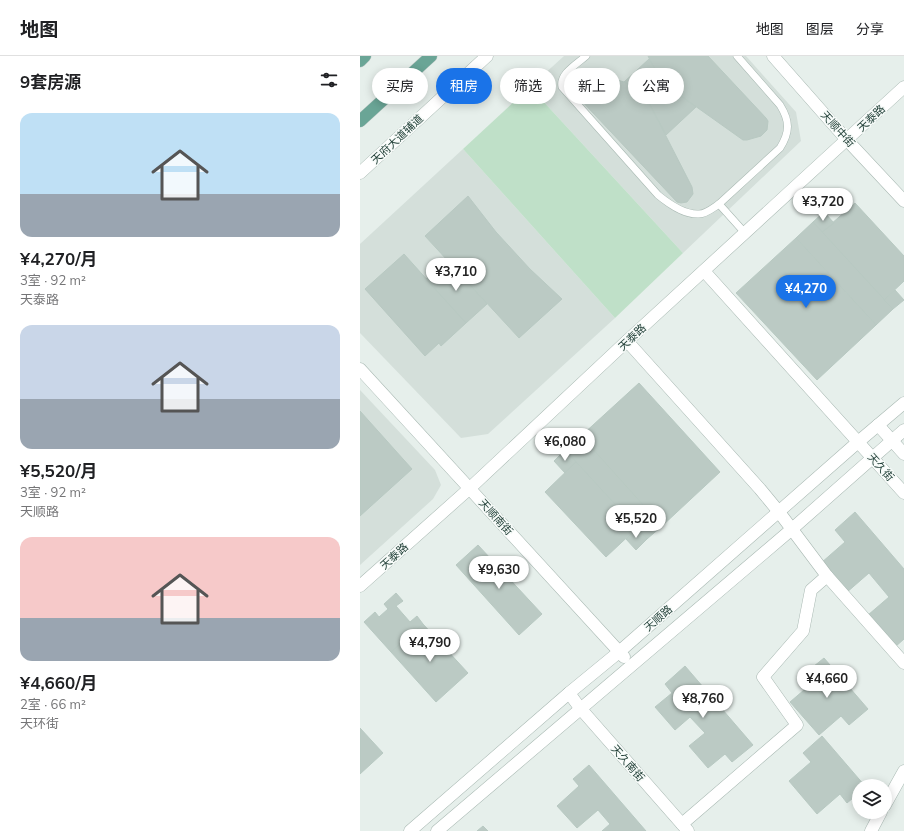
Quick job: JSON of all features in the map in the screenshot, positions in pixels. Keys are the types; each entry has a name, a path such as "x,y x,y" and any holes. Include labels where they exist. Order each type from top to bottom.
{"main road":[{"path":"360,61 365,56"},
{"path":"360,121 431,56"}],"street":[{"name":"天府大道辅道","path":"360,173 488,56"},
{"name":"天顺中街","path":"773,56 847,140 904,201"},
{"name":"天泰路","path":"360,586 470,488 627,341 904,87"},
{"name":"天久街","path":"704,271 904,493"},
{"path":"627,341 760,489 827,576 904,663"},
{"name":"天顺南街","path":"360,369 631,665"},
{"name":"天顺路","path":"410,831 569,693 619,652 904,403"},
{"path":"878,425 904,454"},
{"name":"天顺路","path":"436,831 792,529 904,430"},
{"path":"685,828 797,726 763,677 803,631 811,590 827,576"},
{"name":"天久南街","path":"569,693 580,708 685,828"},
{"path":"892,792 904,771"},
{"path":"871,831 877,819"}],"lane":[{"path":"586,56 566,74 561,83 562,87 635,171 658,195 669,204 680,210 699,214 707,212 718,204 780,148 788,131 788,122 780,105 737,56"},
{"path":"718,204 745,233"}],"shaded area":[{"path":"564,56 746,56 796,112 801,141 683,253 546,104 556,104 556,68 551,68"},
{"path":"463,149 615,318 488,434 461,438 360,333 360,244"},
{"path":"360,390 435,470 441,485 433,499 360,565"}],"green space":[{"path":"512,104 546,104 683,253 615,318 463,149"}],"building":[{"path":"648,56 708,56 766,118 768,121 767,130 761,136 743,140 684,98 684,68 654,68"},
{"path":"649,59 655,68 639,68"},
{"path":"628,78 628,84 624,82"},
{"path":"620,81 628,84 628,104 650,104 692,187 693,194 687,202 677,202 585,104 620,104"},
{"path":"684,98 696,107 666,135 650,104 684,104"},
{"path":"468,196 496,232 530,269 562,299 519,338 425,236"},
{"path":"855,203 904,256 904,281 884,300 822,232"},
{"path":"824,212 834,223 822,232 813,222"},
{"path":"813,222 893,309 876,325 796,238"},
{"path":"796,238 876,325 817,380 736,293"},
{"path":"404,254 466,323 441,346 439,343 425,356 365,289"},
{"path":"447,260 487,304 466,323 426,279"},
{"path":"895,290 904,300 893,309 884,300"},
{"path":"639,383 720,472 662,526 581,436"},
{"path":"360,411 412,469 360,516"},
{"path":"581,436 662,526 647,539 565,450"},
{"path":"565,450 576,462 565,473 554,461"},
{"path":"576,462 637,528 606,557 545,492"},
{"path":"855,512 904,569 904,639 895,647 868,615 889,597 869,573 846,593 821,563 845,542 835,530"},
{"path":"637,528 647,539 636,550 626,539"},
{"path":"478,545 542,614 519,635 456,565"},
{"path":"396,593 403,601 396,606 410,622 417,616 423,624 391,652 364,622 375,612 379,617 388,609 384,604"},
{"path":"423,624 468,673 436,702 391,652"},
{"path":"824,658 868,709 849,725 841,716 819,735 790,702 811,684 803,675"},
{"path":"685,666 753,745 732,762 725,754 708,768 689,746 705,733 690,717 675,730 655,707 672,693 665,684"},
{"path":"360,728 383,753 360,774"},
{"path":"822,736 859,779 852,779 852,799 847,803 840,794 817,814 789,781 811,762 803,753"},
{"path":"589,765 646,831 602,831 610,824 598,810 577,828 557,806 579,786 573,779"},
{"path":"483,826 488,831 477,831"}]}
